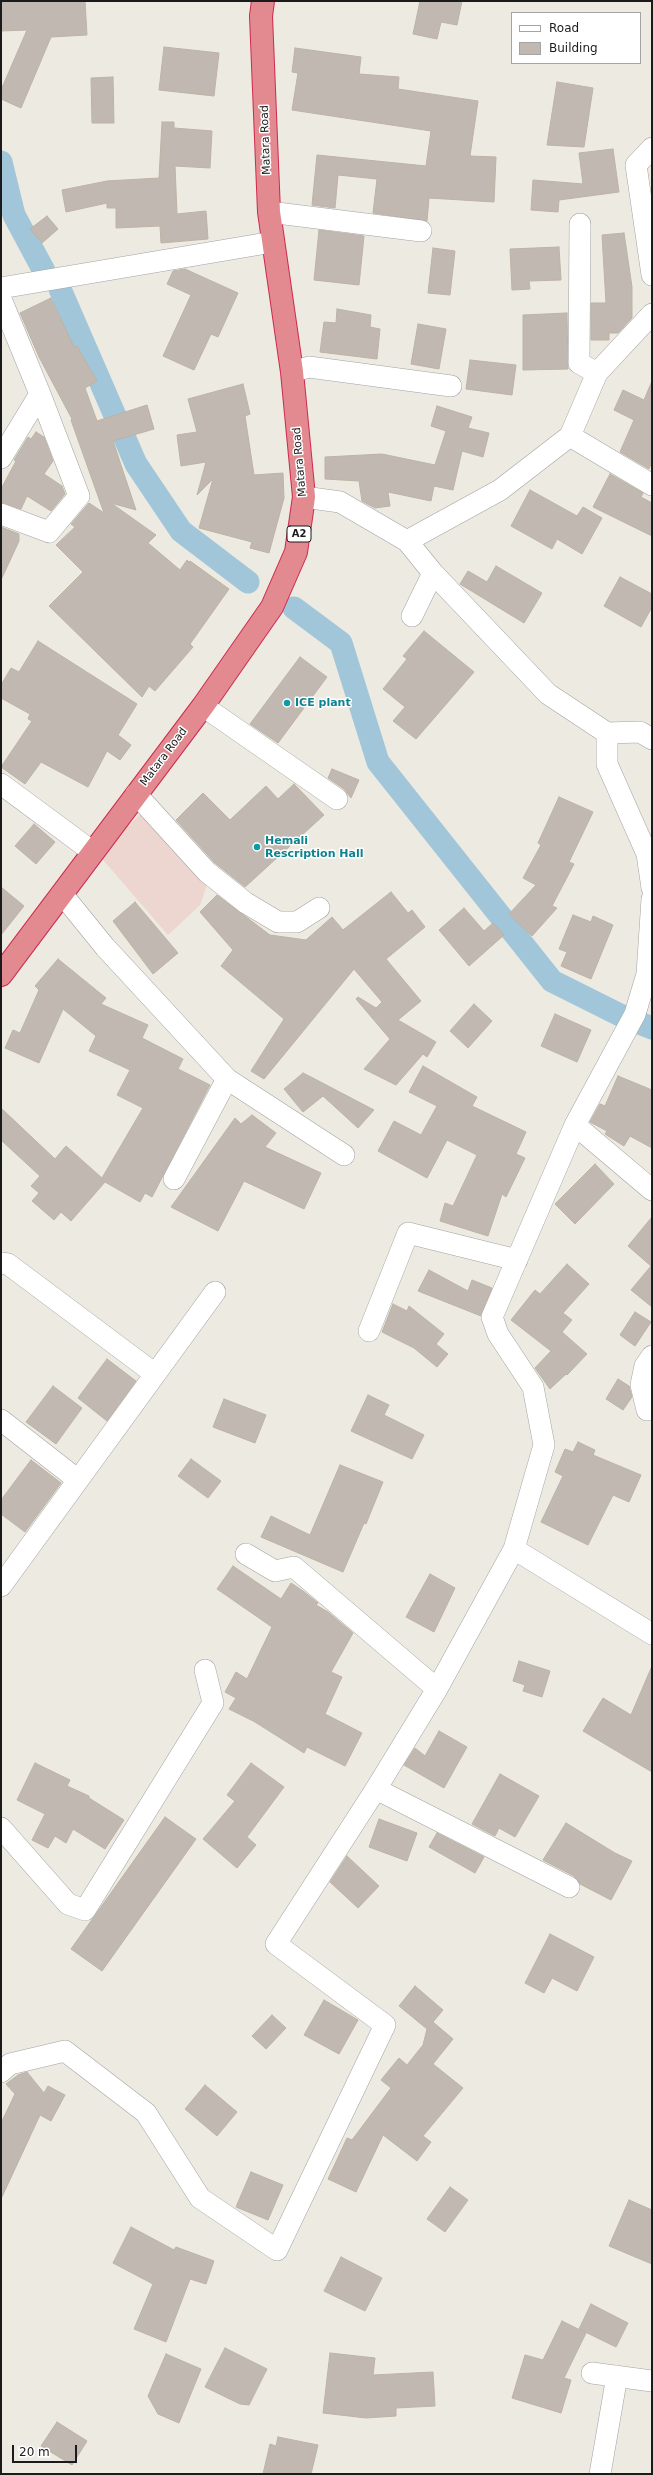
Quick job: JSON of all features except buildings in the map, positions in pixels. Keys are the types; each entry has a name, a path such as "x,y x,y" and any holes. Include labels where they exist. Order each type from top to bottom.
{"highway":[{"name":"Matara Road","path":"1,975 203,706 272,607 296,552 304,497 292,372 269,212 261,16 263,1"}],"street":[{"path":"652,148 636,165 652,275"},
{"path":"269,212 421,231"},
{"path":"580,224 579,363 597,373"},
{"path":"1,288 273,242"},
{"path":"1,299 40,394 79,496 49,532 1,514"},
{"path":"407,541 500,490 570,436 597,373 652,314"},
{"path":"292,372 309,367 451,386"},
{"path":"1,458 40,394"},
{"path":"570,436 652,485"},
{"path":"304,497 340,502 407,541 433,573 548,694 607,733 640,732 652,739"},
{"path":"412,616 433,573"},
{"path":"203,706 337,799"},
{"path":"607,733 607,764 648,854 652,888"},
{"path":"1,784 93,852"},
{"path":"136,794 208,872 246,903 278,922 297,922 319,908"},
{"path":"62,894 105,947 227,1079 344,1155"},
{"path":"1,2072 10,2064 65,2051 146,2113 200,2198 277,2250 385,2025 276,1944 376,1789 437,1689 514,1549 544,1445 533,1387 498,1334 492,1317 575,1125 633,1020 647,974 652,899"},
{"path":"174,1179 227,1079"},
{"path":"575,1125 652,1190"},
{"path":"369,1331 408,1233 517,1260"},
{"path":"1,1263 8,1264 155,1374"},
{"path":"1,1586 215,1292"},
{"path":"647,1410 641,1385 645,1366 652,1356"},
{"path":"1,1420 78,1480"},
{"path":"514,1549 652,1634"},
{"path":"246,1554 275,1571 294,1567 437,1689"},
{"path":"1,1828 68,1904 85,1910 213,1703 205,1670"},
{"path":"376,1789 568,1887"},
{"path":"592,2372 652,2381"},
{"path":"600,2474 617,2376"}],"shaded area":[{"path":"144,811 208,882 200,905 168,935 98,854"}],"waterway":[{"path":"1,162 14,215 44,271"},
{"path":"60,289 136,464 181,531 248,582"},
{"path":"294,608 341,643 378,762 552,981 622,1016 652,1028"}],"place":[{"name":"ICE plant","path":"287,703"},
{"name":"Hemali Rescription Hall","path":"257,847"}]}
